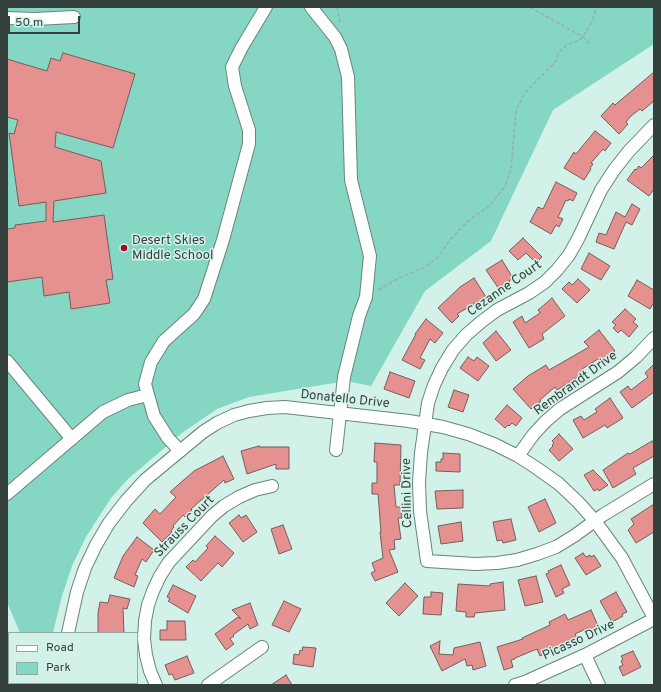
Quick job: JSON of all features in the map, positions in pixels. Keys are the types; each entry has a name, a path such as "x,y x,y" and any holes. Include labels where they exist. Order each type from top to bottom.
{"street":[{"path":"180,451 168,438 154,416 146,384 151,362 164,341 194,314 204,299 223,240 249,144 249,130 234,86 232,66 266,7"},
{"path":"311,7 335,37 341,49 348,77 351,180 370,256 366,297 359,316 344,377 336,450"},
{"path":"7,18 35,19 74,17"},
{"name":"Cezanne Court","path":"424,423 428,403 434,385 453,350 466,335 481,322 498,310 529,293 545,282 557,270 569,255 601,190 614,170 629,151 654,125"},
{"name":"Rembrandt Drive","path":"518,456 533,434 546,421 560,409 618,372 636,357 654,338"},
{"path":"7,362 72,439"},
{"path":"7,494 103,412 128,400 148,395"},
{"name":"Donatello Drive","path":"68,632 77,592 85,568 96,545 126,501 145,480 203,432 217,423 234,415 249,411 284,407 424,423 468,434 494,444 518,456 559,484 595,521 622,558 654,619"},
{"name":"Cellini Drive","path":"424,423 419,482 420,511 427,561 475,564 517,560 556,547 595,521"},
{"path":"595,521 654,484"},
{"name":"Strauss Court","path":"156,685 150,671 144,639 148,605 152,591 160,576 175,556 212,516 224,506 250,492 272,486"},
{"name":"Picasso Drive","path":"515,685 585,655 654,619"},
{"path":"208,685 262,648"},
{"path":"585,655 599,685"}],"path":[{"path":"530,7 584,37 591,45"},
{"path":"366,297 397,279 425,267 438,257 450,240 463,226 488,207 504,188 511,170 516,110 525,93 555,62 562,49 568,44 578,41 584,37 597,7"}],"green space":[{"path":"7,7 654,7 654,44 553,110 491,241 425,291 371,386 346,381 249,397 217,409 182,433 128,479 111,498 86,537 72,566 62,596 53,632 20,632 7,602"}],"building":[{"path":"63,53 135,74 113,148 56,132 55,147 101,161 106,193 54,201 53,222 104,215 113,279 106,280 110,303 71,309 69,292 44,296 42,277 7,282 7,229 15,228 15,225 46,221 46,202 19,206 9,133 14,134 18,120 7,117 7,59 47,71 51,58 60,61"},
{"path":"654,72 654,101 642,111 640,109 631,116 626,122 628,124 619,134 601,116 613,103 615,105"},
{"path":"595,131 611,143 605,151 603,149 591,163 593,164 590,168 591,169 584,180 564,168 574,152 576,154"},
{"path":"654,155 654,189 649,196 627,180 635,169 636,170 639,166 641,168"},
{"path":"556,182 577,193 573,201 569,199 568,201 566,200 558,217 563,219 559,227 556,225 551,234 530,222 538,207 543,209"},
{"path":"632,204 640,209 632,225 626,222 614,249 596,242 599,233 606,235 616,212 625,217"},
{"path":"523,238 542,257 536,263 526,253 518,260 509,251"},
{"path":"589,253 610,266 601,280 581,269"},
{"path":"502,260 513,278 509,281 510,282 499,289 486,270"},
{"path":"474,278 486,297 457,314 459,316 452,323 438,308 460,287"},
{"path":"578,279 590,290 577,303 562,289 569,282 572,285"},
{"path":"637,280 654,290 654,302 650,309 628,296"},
{"path":"552,298 565,316 542,334 544,339 529,348 513,322 522,316 525,323 540,313 538,310"},
{"path":"625,309 636,319 633,322 638,326 629,337 621,330 618,333 613,328 616,325 612,322"},
{"path":"426,319 443,333 435,343 430,339 420,358 425,360 420,369 402,360 415,334"},
{"path":"599,330 615,351 601,362 598,359 582,369 584,373 557,390 555,387 531,409 513,389 528,376 546,365 549,370 589,347 584,342"},
{"path":"496,331 511,350 496,361 483,343"},
{"path":"468,357 474,361 477,357 489,366 478,381 460,368"},
{"path":"654,364 654,392 632,408 620,392 628,386 631,390 648,377 645,373"},
{"path":"390,372 415,381 409,398 384,389"},
{"path":"454,390 469,395 463,412 448,407"},
{"path":"610,398 623,418 607,428 605,425 583,438 573,420 581,416 584,420 597,412 595,409"},
{"path":"507,405 522,418 516,426 512,423 505,428 495,419"},
{"path":"559,434 573,449 559,461 549,450 554,443 552,441"},
{"path":"652,441 654,445 654,456 633,468 636,474 613,488 603,470 628,453 630,454"},
{"path":"375,443 401,445 400,485 394,485 396,507 401,507 402,518 398,518 401,539 394,540 395,549 389,550 398,572 375,581 371,573 375,571 372,563 383,558 378,494 372,494 372,483 377,483 377,462 374,462"},
{"path":"259,446 289,447 289,469 276,469 276,464 247,474 241,451"},
{"path":"443,453 460,454 460,472 436,471 436,462 441,462 441,459 443,459"},
{"path":"223,456 234,479 225,483 224,480 191,509 192,510 185,517 183,515 173,526 172,532 162,542 143,523 155,509 160,514 176,497 170,492 194,471"},
{"path":"593,470 608,485 599,491 598,489 594,491 584,475"},
{"path":"463,490 463,508 437,509 435,491"},
{"path":"545,499 556,523 539,532 528,507"},
{"path":"654,504 654,532 636,543 628,530 634,524 631,519"},
{"path":"239,515 241,518 246,515 257,532 243,542 229,523"},
{"path":"511,519 516,540 503,543 502,540 497,541 493,522"},
{"path":"461,522 463,541 441,544 438,526"},
{"path":"283,525 292,549 279,554 271,529"},
{"path":"215,536 234,553 222,567 218,563 201,581 186,567 193,560 195,562 208,548 206,546"},
{"path":"137,537 154,550 146,562 142,559 135,575 138,576 134,587 114,578 123,556"},
{"path":"583,553 586,557 590,555 591,557 594,555 601,566 586,575 575,558"},
{"path":"561,565 570,585 562,589 564,593 556,597 546,574 549,573 548,571"},
{"path":"536,576 543,602 525,606 518,580"},
{"path":"503,582 505,610 475,613 474,617 466,617 466,612 456,611 458,584 490,586 490,584"},
{"path":"405,583 418,596 399,616 386,603"},
{"path":"173,585 196,596 188,613 168,601 170,598 167,597"},
{"path":"431,592 443,593 441,615 423,614 424,597 431,597"},
{"path":"616,592 627,612 612,622 600,601"},
{"path":"110,595 130,599 127,609 123,608 124,632 98,632 98,613 100,602 108,603"},
{"path":"284,601 301,609 289,632 272,625"},
{"path":"250,603 258,625 250,629 248,624 233,635 234,636 230,639 234,644 226,650 215,634 238,617 241,619 232,610"},
{"path":"591,610 599,628 590,632 588,628 575,634 577,638 540,656 537,649 515,658 511,660 513,667 504,670 497,647 523,639 522,638 550,625 549,622 565,614 568,620"},
{"path":"167,621 185,621 186,640 160,640 160,630 167,630"},
{"path":"440,641 439,654 453,655 454,648 480,642 486,666 473,670 472,665 467,666 465,659 442,671 430,646"},
{"path":"303,647 316,648 313,667 293,664 294,654 299,655 300,650 302,651"},
{"path":"633,651 641,667 623,676 619,667 623,665 621,656"},
{"path":"187,656 194,673 175,680 172,674 169,675 165,665"},
{"path":"286,675 292,685 271,685"}],"place":[{"name":"Desert Skies Middle School","path":"124,248"}]}
